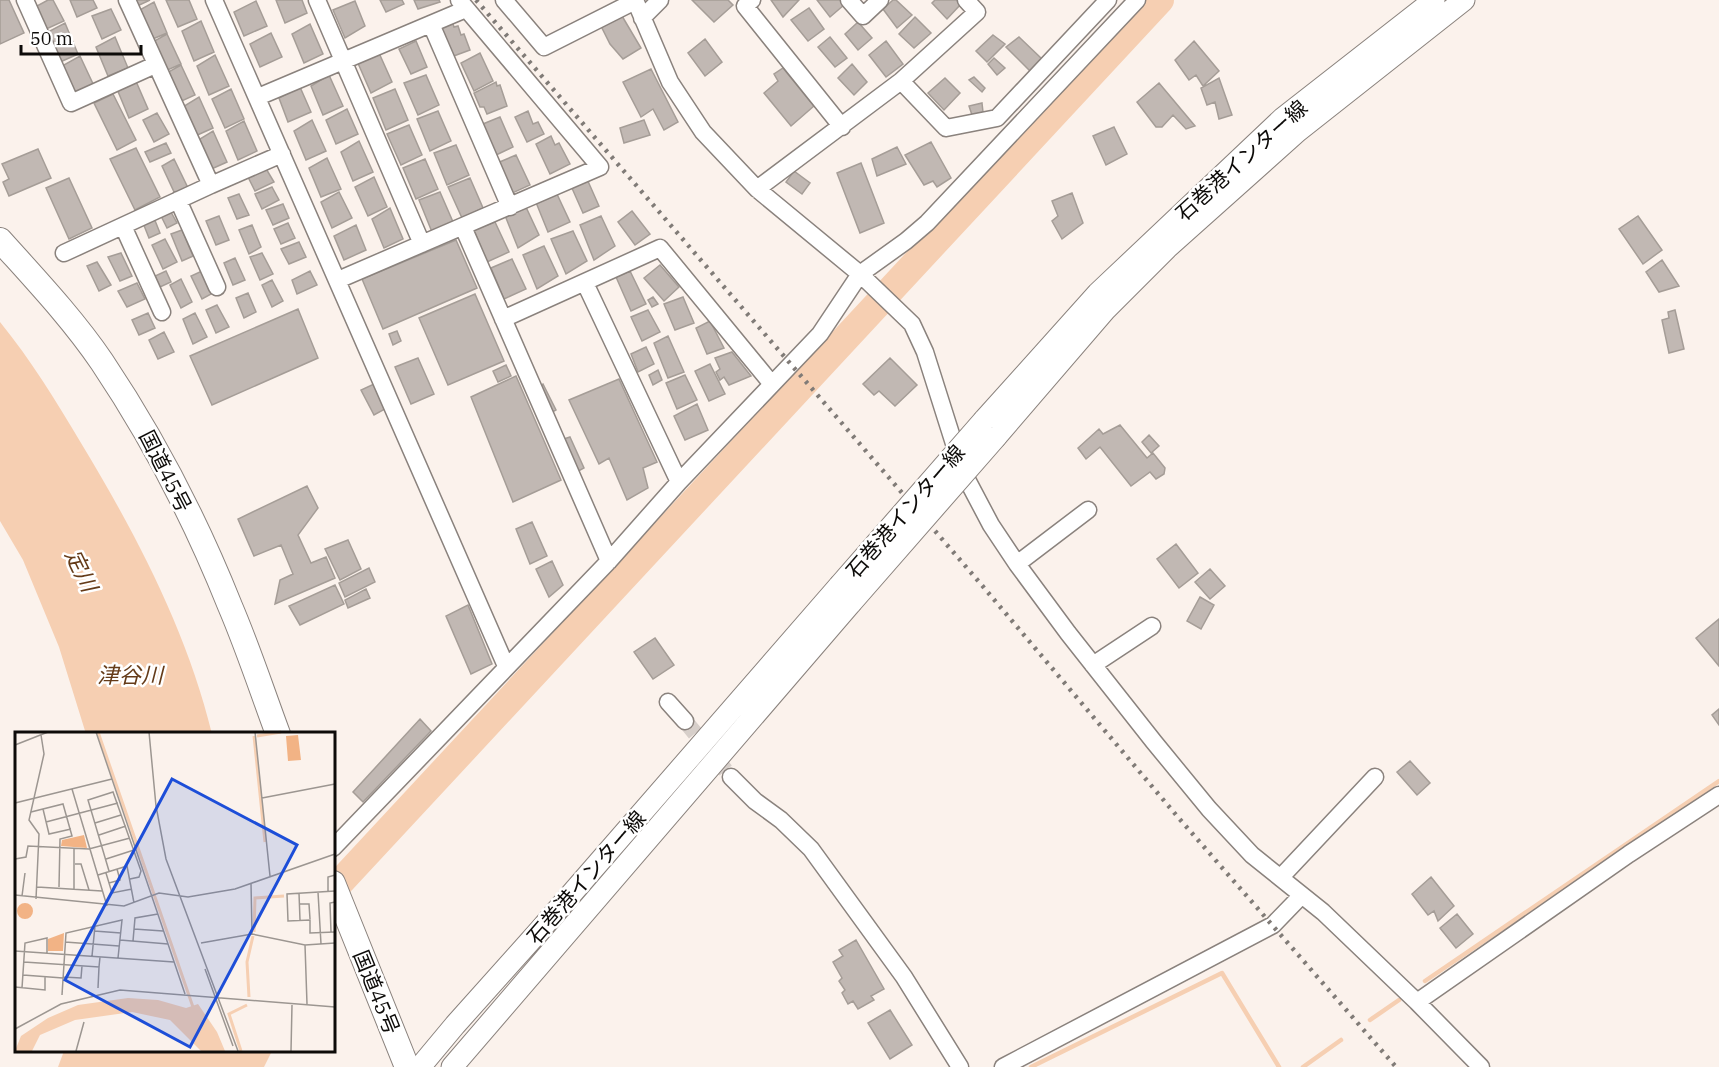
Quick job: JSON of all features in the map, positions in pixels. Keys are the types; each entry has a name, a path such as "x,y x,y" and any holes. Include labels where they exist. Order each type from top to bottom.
{"highway":[{"name":"国道45号","path":"0,240 63,311 100,360 157,451 212,562 277,732"},
{"name":"国道45号","path":"337,893 407,1067"}],"main road":[{"name":"石巻港インター線","path":"420,1067 455,1024 845,594 990,428 1098,293 1283,118 1434,0"},
{"name":"石巻港インター線","path":"990,428 1167,248 1298,131 1464,0"},
{"name":"石巻港インター線","path":"452,1067 845,594"}],"street":[{"path":"25,0 71,103 155,65"},
{"path":"127,0 211,185"},
{"path":"214,0 506,666"},
{"path":"316,0 345,61 422,244"},
{"path":"504,0 544,47 635,1 670,82 703,132 757,189 865,279 912,324 925,352 963,472 991,525 1017,564 1093,665 1209,809 1252,855 1323,912 1418,1002 1481,1067"},
{"path":"642,18 660,0"},
{"path":"752,0 745,6 842,127"},
{"path":"849,0 863,16 880,0"},
{"path":"757,189 902,81 977,12 966,0"},
{"path":"334,848 609,561 771,383 820,334 865,279 927,223 1137,0"},
{"path":"902,81 946,128 998,118 1107,1"},
{"path":"258,97 430,24 462,4 600,167 338,280"},
{"path":"430,24 510,207"},
{"path":"64,253 282,154"},
{"path":"178,200 217,287"},
{"path":"123,226 162,312"},
{"path":"464,227 609,561"},
{"path":"503,319 660,248 771,383"},
{"path":"585,283 679,482"},
{"path":"1017,564 1088,510"},
{"path":"1093,665 1152,626"},
{"path":"668,702 685,721"},
{"path":"730,777 811,849 904,977 960,1067"},
{"path":"1281,877 1375,777"},
{"path":"1418,1002 1629,854 1719,795"},
{"path":"1003,1067 1273,925 1302,895"}],"water":[{"name":"津谷川","path":"0,322 33,366 62,412 140,548 189,658 211,732 85,732 59,647 23,560 0,521"},
{"path":"63,1052 272,1052 264,1067 58,1067"}],"building":[{"path":"0,0 9,0 24,33 0,44"},
{"path":"48,0 53,0 64,21 44,30 35,7"},
{"path":"70,0 93,0 97,8 77,17"},
{"path":"129,0 150,0 133,8"},
{"path":"166,0 189,0 197,19 178,27"},
{"path":"276,0 302,0 307,13 285,23"},
{"path":"380,0 402,0 404,4 386,12"},
{"path":"414,0 439,0 440,2 418,9"},
{"path":"692,0 728,0 733,5 714,22"},
{"path":"771,0 799,0 783,17"},
{"path":"817,0 840,0 844,5 830,17"},
{"path":"896,0 912,15 897,28 883,9"},
{"path":"935,0 956,0 961,4 947,19 932,3"},
{"path":"256,1 267,26 244,36 234,12"},
{"path":"355,1 365,26 345,38 333,10"},
{"path":"154,2 167,33 148,41 136,12"},
{"path":"809,8 824,29 808,41 791,20"},
{"path":"111,9 121,30 102,39 92,16"},
{"path":"622,16 641,48 623,59 610,44 601,26"},
{"path":"915,17 931,33 914,48 899,34"},
{"path":"201,21 214,52 194,61 182,31"},
{"path":"452,21 454,27 458,26 461,35 464,34 470,50 451,57 439,27"},
{"path":"858,22 872,38 858,50 845,34"},
{"path":"65,23 78,54 58,63 46,33"},
{"path":"310,24 323,54 304,63 292,34"},
{"path":"271,33 282,57 260,67 250,44"},
{"path":"167,34 181,64 161,73 149,44"},
{"path":"993,35 1005,44 987,62 976,51"},
{"path":"115,37 128,68 108,76 96,47"},
{"path":"830,37 847,58 835,67 818,47"},
{"path":"1019,37 1043,60 1030,71 1006,47"},
{"path":"705,39 722,62 705,76 688,53"},
{"path":"416,41 427,67 411,74 399,49"},
{"path":"886,41 903,64 886,77 869,55"},
{"path":"1194,41 1219,71 1203,86 1196,75 1189,80 1175,60"},
{"path":"379,53 392,82 371,93 357,61"},
{"path":"480,53 493,81 474,91 461,63"},
{"path":"215,55 229,86 209,95 197,66"},
{"path":"80,56 94,86 74,95 62,66"},
{"path":"994,58 1005,68 997,75 988,64"},
{"path":"852,64 867,82 854,95 838,78"},
{"path":"181,65 195,95 175,104 163,75"},
{"path":"783,68 814,106 791,126 764,93 778,81 774,74"},
{"path":"651,69 678,122 664,130 653,109 641,117 623,82"},
{"path":"329,75 343,106 323,115 311,86"},
{"path":"426,75 439,105 418,115 404,83"},
{"path":"974,77 985,88 982,92 969,80"},
{"path":"945,78 960,93 944,110 928,93"},
{"path":"1219,78 1232,115 1219,119 1215,102 1207,105 1201,88"},
{"path":"135,79 148,109 129,118 117,89"},
{"path":"496,82 497,86 500,85 507,106 487,114 484,107 480,107 474,93"},
{"path":"1159,83 1195,126 1186,129 1173,115 1162,127 1156,127 1137,102"},
{"path":"300,87 311,112 288,122 279,98"},
{"path":"231,89 244,119 225,128 212,99"},
{"path":"395,89 408,120 386,130 373,98"},
{"path":"113,94 136,140 117,150 94,103"},
{"path":"199,97 213,128 193,137 181,108"},
{"path":"982,103 983,112 972,115 969,106"},
{"path":"347,109 358,134 336,144 326,120"},
{"path":"438,111 451,141 430,151 417,119"},
{"path":"528,111 533,124 538,122 544,134 527,142 515,117"},
{"path":"157,113 169,134 154,142 143,120"},
{"path":"500,117 513,147 492,157 478,126"},
{"path":"312,120 326,151 306,160 294,131"},
{"path":"644,120 650,135 624,143 620,128"},
{"path":"244,121 257,151 238,160 226,131"},
{"path":"409,125 422,155 401,165 387,134"},
{"path":"1114,127 1127,154 1106,165 1093,136"},
{"path":"213,131 227,162 207,171 195,142"},
{"path":"551,136 555,145 559,143 570,164 550,174 536,144"},
{"path":"359,141 373,172 353,181 341,152"},
{"path":"931,142 951,178 937,187 933,181 924,185 905,155"},
{"path":"166,143 171,153 150,162 145,152"},
{"path":"456,145 469,175 447,185 434,153"},
{"path":"897,147 906,164 877,176 872,159"},
{"path":"136,148 160,197 135,210 110,159"},
{"path":"38,149 51,178 9,196 3,182 9,179 2,164"},
{"path":"516,155 530,185 508,195 495,164"},
{"path":"327,158 341,189 321,197 309,168"},
{"path":"174,159 188,188 175,194 162,166"},
{"path":"425,159 438,189 416,199 403,168"},
{"path":"861,163 884,223 860,233 837,173"},
{"path":"265,167 274,182 255,191 248,177"},
{"path":"794,171 810,183 802,194 786,182"},
{"path":"374,177 387,207 368,216 355,187"},
{"path":"69,178 92,228 69,239 46,188"},
{"path":"470,178 483,208 462,218 448,187"},
{"path":"587,179 599,206 583,213 571,186"},
{"path":"272,187 279,200 262,209 255,194"},
{"path":"339,192 352,218 332,228 321,202"},
{"path":"440,192 453,222 432,232 419,200"},
{"path":"556,192 570,222 548,232 535,200"},
{"path":"1072,193 1083,223 1062,239 1052,221 1058,216 1052,201"},
{"path":"239,194 249,215 237,219 228,198"},
{"path":"283,204 289,218 273,225 266,210"},
{"path":"525,205 539,235 518,248 504,213"},
{"path":"390,208 403,239 384,248 372,219"},
{"path":"632,211 650,234 635,245 618,222"},
{"path":"171,212 177,223 167,228 161,216"},
{"path":"219,216 229,240 216,245 206,221"},
{"path":"601,216 615,246 594,260 580,225"},
{"path":"1638,216 1662,250 1643,264 1619,229"},
{"path":"154,218 160,233 149,238 143,223"},
{"path":"495,222 509,252 487,262 474,230"},
{"path":"288,223 295,238 281,244 274,229"},
{"path":"252,225 261,247 249,254 239,230"},
{"path":"356,225 366,250 344,260 334,236"},
{"path":"182,230 193,256 182,261 171,234"},
{"path":"573,231 587,261 566,274 551,239"},
{"path":"165,239 177,262 163,269 152,245"},
{"path":"456,240 477,288 383,329 362,279"},
{"path":"299,242 306,257 289,264 281,249"},
{"path":"544,246 558,276 537,289 523,255"},
{"path":"121,253 132,276 120,281 108,257"},
{"path":"262,253 273,274 260,280 250,257"},
{"path":"235,258 245,280 233,285 224,263"},
{"path":"512,259 526,289 504,299 491,268"},
{"path":"1662,260 1679,286 1659,292 1646,272"},
{"path":"97,262 111,285 99,291 87,266"},
{"path":"660,265 679,287 664,301 644,278"},
{"path":"166,271 171,282 160,287 155,276"},
{"path":"202,271 213,293 202,299 191,276"},
{"path":"310,271 317,285 297,294 292,280"},
{"path":"630,271 646,304 631,311 616,277"},
{"path":"181,279 192,302 181,308 170,285"},
{"path":"272,280 283,301 272,307 262,285"},
{"path":"137,283 145,299 127,307 118,291"},
{"path":"248,293 256,312 244,318 236,298"},
{"path":"475,294 504,361 448,385 419,318"},
{"path":"653,297 658,304 652,307 648,300"},
{"path":"683,297 694,323 675,330 664,304"},
{"path":"217,305 229,327 216,333 206,310"},
{"path":"298,309 318,358 212,405 190,356"},
{"path":"648,310 660,332 642,341 631,317"},
{"path":"1675,310 1684,349 1669,353 1662,320 1669,318 1668,312"},
{"path":"148,313 155,328 139,335 132,320"},
{"path":"195,313 207,337 193,344 183,319"},
{"path":"710,321 724,348 707,354 696,328"},
{"path":"397,331 401,341 393,345 389,334"},
{"path":"164,332 174,352 158,359 149,340"},
{"path":"668,336 684,372 668,378 654,343"},
{"path":"646,347 654,364 638,372 631,354"},
{"path":"732,352 751,376 729,385 724,377 720,380 716,372 720,369 715,358"},
{"path":"418,358 434,394 411,404 395,367"},
{"path":"890,358 917,385 895,406 879,391 874,395 863,384"},
{"path":"710,364 725,394 709,401 695,371"},
{"path":"506,365 511,376 498,382 493,371"},
{"path":"658,370 662,380 653,385 649,375"},
{"path":"685,375 697,400 677,409 666,383"},
{"path":"516,376 561,480 513,502 471,397"},
{"path":"619,379 657,462 643,468 648,488 627,500 609,458 599,464 569,400"},
{"path":"374,384 385,409 374,415 361,390"},
{"path":"543,384 556,410 549,414 536,388"},
{"path":"697,404 708,430 685,440 674,416"},
{"path":"1120,425 1147,458 1153,453 1165,468 1164,474 1156,479 1150,472 1131,486 1100,447 1086,459 1078,448 1099,429 1103,434"},
{"path":"1149,435 1159,446 1151,453 1142,442"},
{"path":"570,437 584,468 575,473 561,440"},
{"path":"307,486 318,508 298,535 311,563 326,557 335,578 275,604 280,580 293,574 281,545 254,556 238,519"},
{"path":"532,522 547,556 530,564 516,529"},
{"path":"348,540 361,569 340,580 325,549"},
{"path":"1176,544 1198,573 1179,588 1157,559"},
{"path":"552,561 563,585 549,597 536,569"},
{"path":"369,568 375,582 345,597 339,583"},
{"path":"1210,569 1225,586 1210,599 1195,582"},
{"path":"335,585 344,604 300,625 289,606"},
{"path":"366,589 370,598 348,608 345,600"},
{"path":"1200,597 1214,605 1201,629 1187,621"},
{"path":"468,605 492,664 471,674 446,616"},
{"path":"1719,619 1719,666 1696,638"},
{"path":"655,638 674,665 653,679 634,652"},
{"path":"1719,709 1719,725 1712,715"},
{"path":"420,719 431,731 363,802 353,792"},
{"path":"1410,761 1430,783 1417,795 1397,772"},
{"path":"1431,877 1454,906 1438,921 1434,911 1428,915 1412,894"},
{"path":"1457,914 1473,934 1456,948 1440,928"},
{"path":"856,940 884,989 871,996 874,1000 858,1009 853,1001 848,1004 842,993 845,990 839,981 842,978 833,962 843,956 839,950"},
{"path":"890,1010 912,1045 890,1059 868,1023"}],"waterway":[{"path":"334,889 1160,0"},
{"path":"1425,981 1719,781"},
{"path":"1031,1067 1222,973 1279,1067"},
{"path":"1370,1020 1399,1000"},
{"path":"1303,1067 1341,1040"}],"tunnel":[{"path":"685,721 731,777"}],"railway":[{"path":"476,0 980,583 1177,816 1396,1067"}],"water label":[{"name":"定川","path":"82,570"}]}
